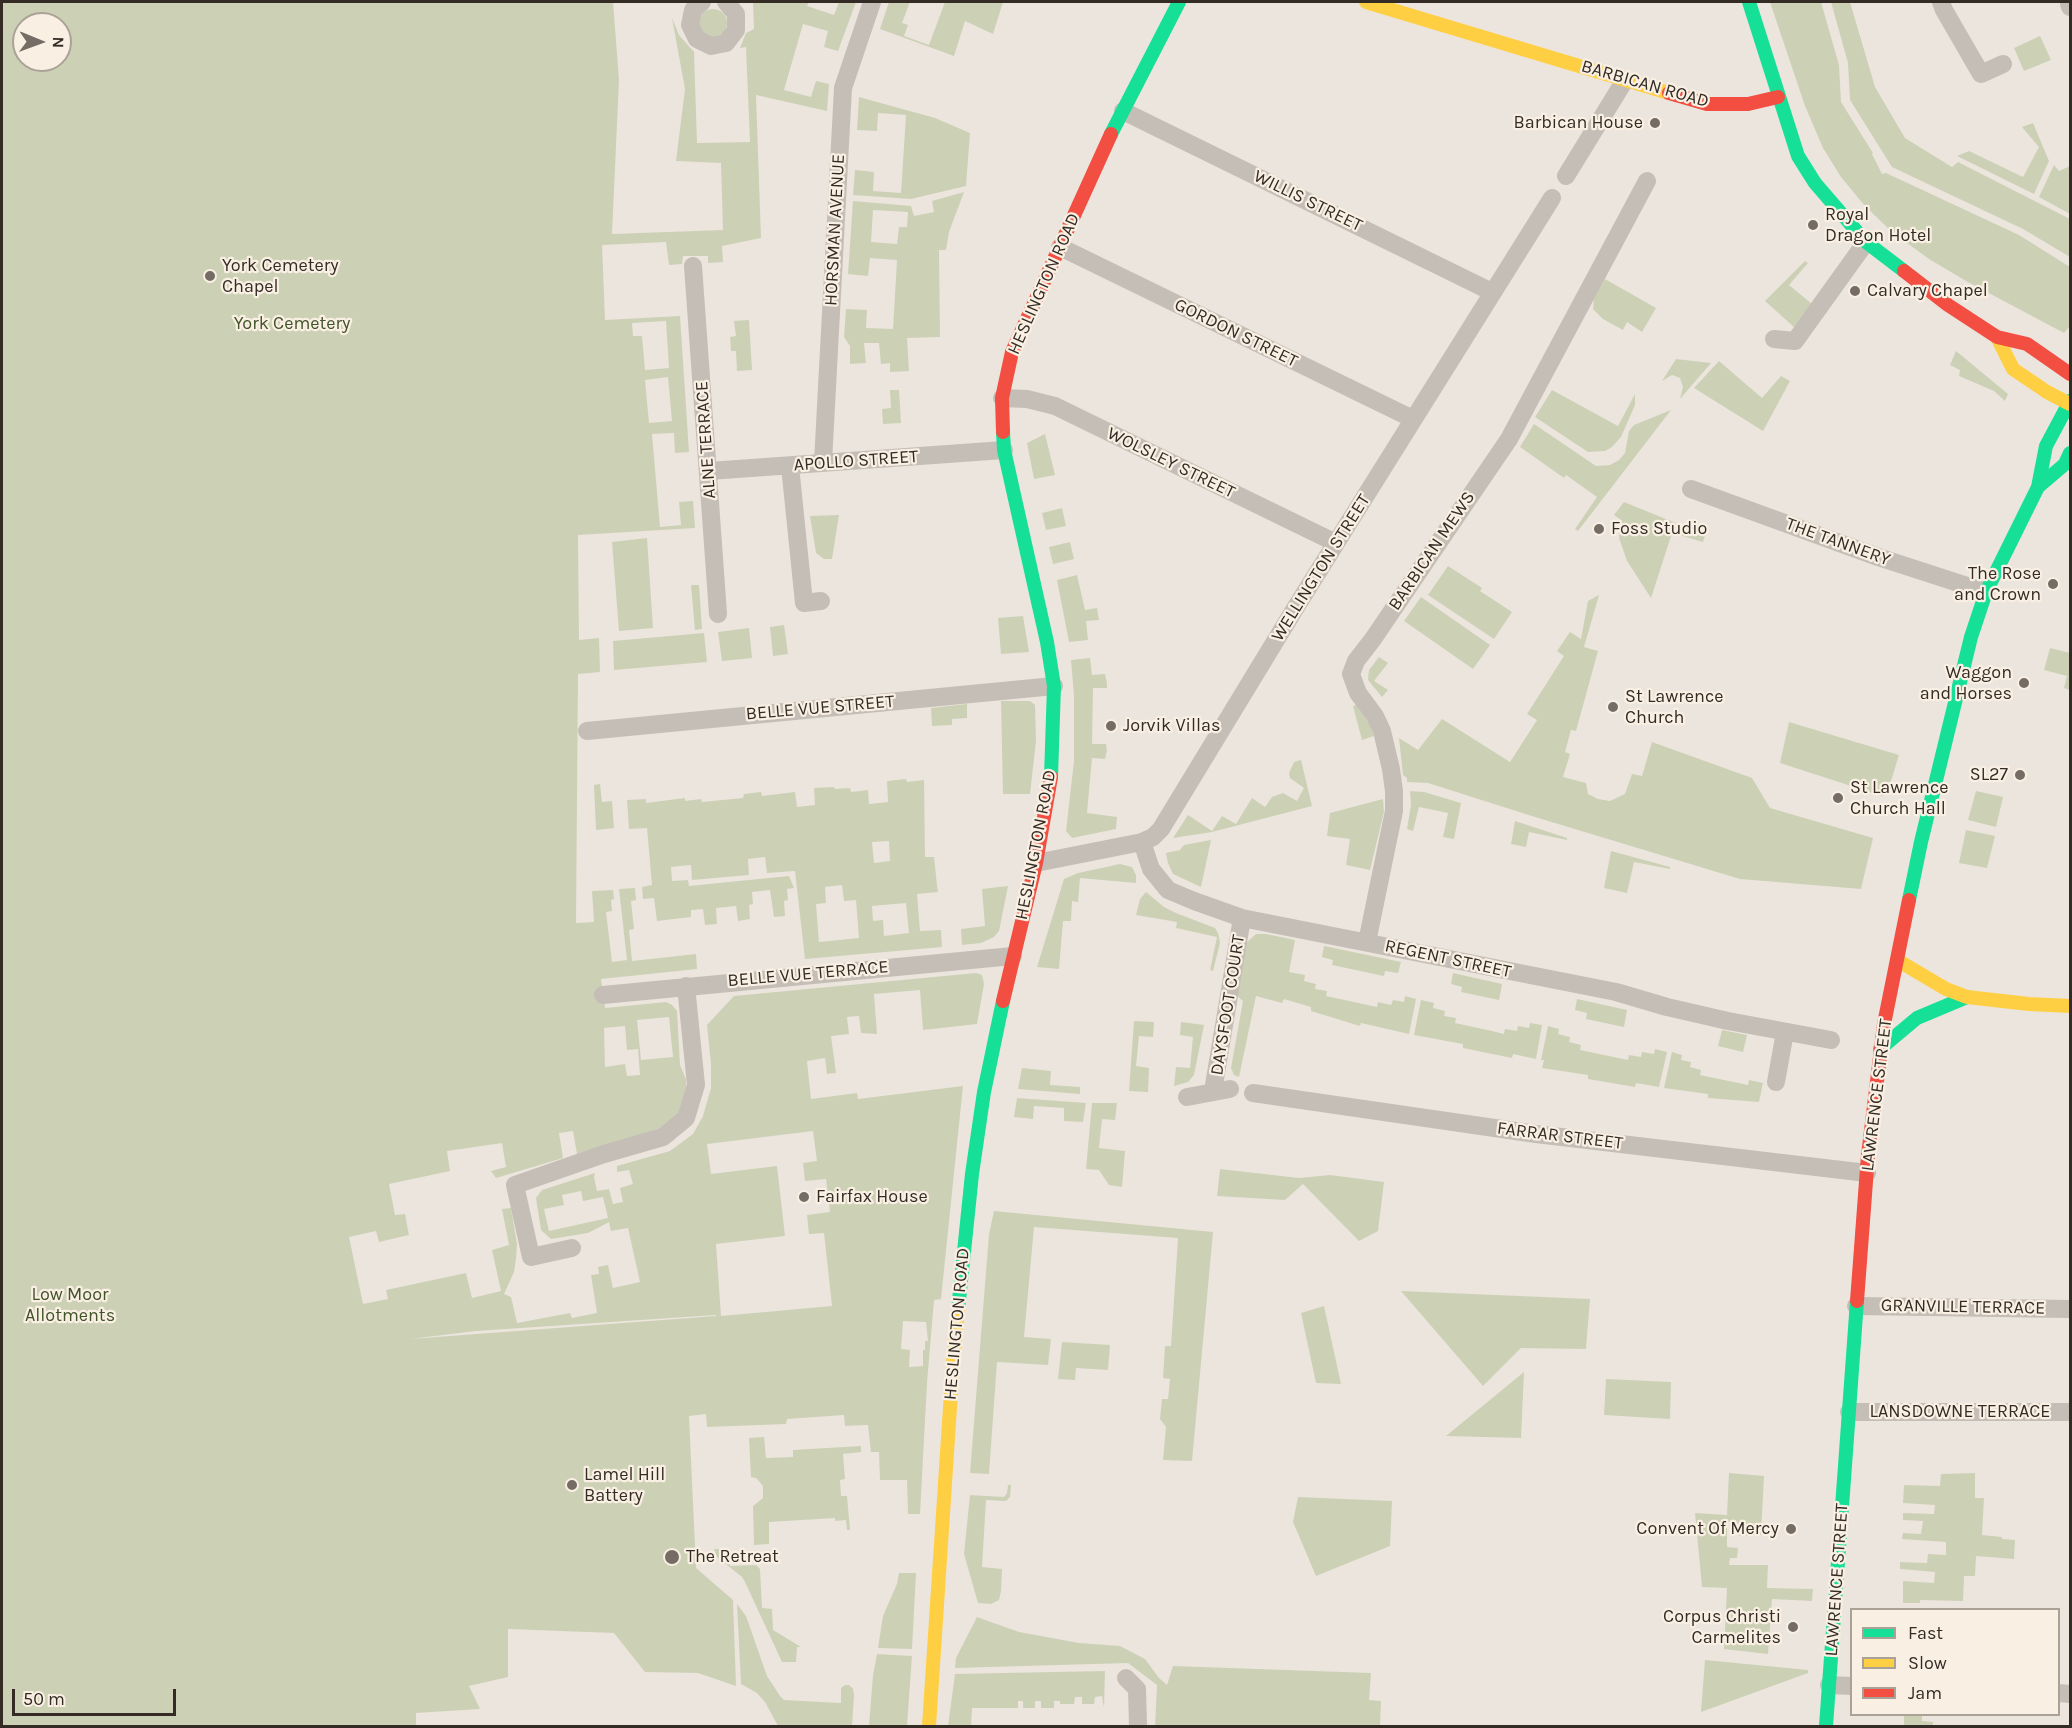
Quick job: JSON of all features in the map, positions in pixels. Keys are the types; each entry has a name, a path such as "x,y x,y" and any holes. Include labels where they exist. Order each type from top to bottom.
{"main road":[{"name":"HESLINGTON ROAD","path":"929,1726 953,1362 969,1200 982,1103 1013,956 1036,863 1052,770 1054,686 1047,642 1004,450 1002,398 1012,352 1123,111 1179,2"},
{"name":"BARBICAN ROAD","path":"1366,2 1707,104 1748,104 1778,97"},
{"path":"1749,2 1798,156 1839,212 1866,242 1928,291 1997,337 2027,344 2070,374"},
{"path":"1997,337 2013,369 2047,392 2070,403"},
{"name":"LAWRENCE STREET","path":"1826,1726 1856,1306 1880,1049 1918,853 1971,637 1986,592 2038,487 2046,446 2070,403"},
{"name":"LAWRENCE STREET","path":"2038,487 2065,464 2070,453"},
{"path":"1897,960 1946,989 1967,997 2070,1006"},
{"path":"1880,1049 1917,1018 1967,997"}],"street":[{"path":"702,2 693,10 690,26 697,39 703,44 718,45 732,37 736,30 733,6"},
{"name":"HORSMAN AVENUE","path":"823,462 843,88 872,2"},
{"path":"1941,2 1981,74 2002,64"},
{"path":"1566,176 1625,80"},
{"name":"WILLIS STREET","path":"1123,111 1492,292"},
{"name":"BARBICAN MEWS","path":"1367,942 1394,811 1394,801 1391,769 1382,731 1375,716 1358,693 1351,674 1356,661 1509,439 1647,181"},
{"name":"WELLINGTON STREET","path":"1036,863 1142,842 1153,837 1161,829 1336,543 1552,198"},
{"path":"1774,339 1795,341 1866,242"},
{"name":"GORDON STREET","path":"1060,247 1413,419"},
{"name":"ALNE TERRACE","path":"693,266 718,614"},
{"name":"WOLSLEY STREET","path":"1002,398 1027,399 1055,406 1336,543"},
{"name":"APOLLO STREET","path":"708,471 1004,450"},
{"path":"790,465 804,603 821,601"},
{"name":"THE TANNERY","path":"1691,489 1878,557 1986,592"},
{"name":"BELLE VUE STREET","path":"587,731 1054,686"},
{"name":"REGENT STREET","path":"1142,842 1151,868 1167,890 1242,918 1616,992 1667,1007 1831,1040"},
{"name":"DAYSFOOT COURT","path":"1187,1097 1222,1090 1242,918"},
{"name":"BELLE VUE TERRACE","path":"603,994 1013,956"},
{"path":"572,1248 531,1257 515,1185 604,1154 663,1137 686,1118 696,1085 686,986"},
{"path":"1776,1082 1785,1032"},
{"name":"FARRAR STREET","path":"1253,1093 1536,1134 1867,1173"},
{"name":"GRANVILLE TERRACE","path":"1856,1306 2070,1309"},
{"name":"LANSDOWNE TERRACE","path":"1849,1412 2070,1412"},
{"path":"1126,1678 1137,1689 1138,1726"},
{"path":"1829,1685 1850,1686"}],"green space":[{"path":"2,2 613,2 619,80 612,234 723,230 721,163 676,161 685,89 672,18 679,35 694,52 697,143 750,142 746,47 740,48 746,33 754,29 753,2 809,2 807,6 834,15 839,2 856,2 838,51 824,47 828,31 803,24 784,90 811,97 816,81 829,84 827,111 756,95 761,238 722,246 723,262 708,263 708,256 683,256 682,264 669,265 666,242 602,245 605,320 680,316 689,452 675,453 674,433 652,434 660,527 681,525 679,502 693,501 695,528 578,535 579,640 599,638 600,672 578,674 576,923 594,922 592,891 613,890 612,911 606,912 612,962 627,960 619,889 635,888 636,900 631,901 634,929 629,930 632,961 696,954 697,969 601,979 605,1008 666,1002 677,1011 680,1065 686,1079 686,1088 678,1115 659,1129 577,1154 573,1131 559,1133 563,1158 496,1178 491,1171 506,1167 502,1143 447,1151 450,1171 389,1184 395,1215 405,1214 409,1235 379,1242 376,1231 349,1237 363,1304 388,1299 386,1290 466,1273 472,1298 501,1291 492,1250 509,1245 502,1209 511,1208 517,1244 516,1259 514,1272 504,1294 511,1297 517,1323 570,1313 572,1318 597,1313 591,1275 599,1274 598,1267 608,1265 613,1288 640,1282 628,1228 611,1231 609,1222 588,1233 551,1239 541,1230 536,1198 542,1190 595,1173 597,1191 609,1189 613,1204 623,1202 620,1188 633,1184 629,1170 617,1172 617,1166 670,1151 693,1134 703,1116 711,1088 707,1025 734,996 976,973 982,975 984,984 977,1024 923,1030 920,990 874,994 877,1034 861,1033 859,1016 847,1017 849,1034 831,1036 836,1073 827,1074 825,1058 807,1061 811,1099 857,1093 858,1099 963,1086 941,1299 934,1300 920,1514 908,1514 907,1480 880,1480 879,1452 871,1452 868,1425 845,1426 844,1415 787,1419 786,1424 707,1427 706,1414 689,1416 696,1568 733,1600 736,1686 698,1673 645,1672 614,1633 508,1629 508,1677 469,1686 480,1709 416,1713 416,1726 2,1726","holes":["666,321 669,368 645,370 642,336 633,336 632,323","668,377 672,421 649,423 645,380","669,1017 673,1057 641,1060 637,1020","625,1026 627,1050 638,1049 640,1075 627,1076 625,1064 605,1067 604,1028","813,1131 817,1161 803,1163 805,1181 826,1179 830,1212 807,1215 809,1234 824,1233 832,1306 721,1316 716,1244 785,1236 777,1166 711,1174 707,1144","581,1191 583,1201 603,1197 608,1218 549,1231 544,1209 564,1205 562,1195","716,1315 716,1316 410,1339 476,1331","903,1321 926,1322 928,1341 925,1341 925,1350 923,1350 923,1366 909,1367 910,1350 901,1349"]},
{"path":"889,2 910,2 902,23 908,25 904,36 929,45 945,2 1003,2 993,34 965,21 954,56 880,29"},
{"path":"1770,2 1821,2 1839,65 1841,102 1873,153 1882,174 1886,173 2019,235 2070,267 2070,326 2064,333 1929,259 1892,232 1864,205 1841,177 1823,148 1805,106"},
{"path":"1831,2 1850,2 1875,87 1905,138 1952,167 1958,162 2070,219 2070,257 2023,229 1892,167 1850,100 1848,63"},
{"path":"713,9 723,13 727,23 723,33 713,37 703,33 699,23 703,13"},
{"path":"2040,36 2051,60 2024,71 2014,48"},
{"path":"859,97 935,118 970,133 966,186 911,199 853,195 855,170 874,172 873,191 901,193 906,115 878,113 877,131 857,130"},
{"path":"2033,123 2049,161 2034,194 1957,156 1969,151 2023,177 2039,147 2022,127"},
{"path":"2054,165 2059,171 2070,166 2070,214 2039,197"},
{"path":"964,192 949,232 946,250 939,250 940,337 907,338 909,371 890,372 890,363 881,364 879,343 864,343 866,363 850,364 850,346 844,337 846,309 867,310 866,328 893,329 897,260 870,258 868,276 848,274 853,201 911,206 914,216 934,212 932,201","holes":["873,210 908,212 907,227 899,227 897,244 871,242"]},
{"path":"1805,261 1808,263 1789,285 1812,304 1794,327 1765,301"},
{"path":"1605,279 1656,308 1642,332 1627,322 1623,330 1603,319 1593,309 1594,298"},
{"path":"749,320 752,370 737,371 736,351 731,351 730,337 736,336 734,321"},
{"path":"1956,351 2008,394 2005,401 1994,391 1959,376 1960,370 1950,365"},
{"path":"1676,359 1711,363 1680,399 1683,387 1680,378 1672,375 1662,381"},
{"path":"1719,361 1762,398 1781,376 1790,381 1763,431 1694,388"},
{"path":"890,390 899,390 901,423 883,424 882,409 891,408"},
{"path":"1552,390 1618,426 1635,394 1635,405 1621,437 1612,447 1605,451 1588,452 1535,417"},
{"path":"1671,410 1578,531 1575,529 1597,497 1566,475 1564,478 1520,447 1534,424 1596,466 1610,465 1625,453 1629,431 1634,425"},
{"path":"1045,434 1055,475 1034,479 1027,443"},
{"path":"1624,502 1705,535 1703,542 1672,533 1651,598 1627,561 1619,538 1621,520 1614,515"},
{"path":"1062,508 1066,526 1046,530 1042,513"},
{"path":"839,515 832,559 824,559 816,553 810,516"},
{"path":"647,538 653,628 619,631 612,542"},
{"path":"1070,542 1074,559 1053,564 1049,547"},
{"path":"1448,566 1482,588 1480,591 1512,612 1494,639 1428,595"},
{"path":"1077,575 1085,610 1097,608 1099,620 1086,621 1088,640 1069,642 1057,580"},
{"path":"691,585 699,585 702,629 695,630"},
{"path":"1599,595 1584,647 1598,651 1576,731 1571,730 1565,752 1570,754 1563,777 1586,783 1588,794 1610,801 1625,794 1632,774 1642,776 1652,742 1752,778 1770,808 1873,838 1861,889 1740,879 1428,783 1407,782 1407,778 1403,775 1399,738 1418,750 1442,719 1510,762 1537,720 1527,714 1564,656 1557,651 1570,632 1581,639 1588,601"},
{"path":"1421,597 1490,645 1473,669 1404,621"},
{"path":"1023,616 1029,652 1001,654 998,618"},
{"path":"784,625 788,654 773,656 770,627"},
{"path":"749,628 752,658 722,661 718,632"},
{"path":"704,633 707,662 614,670 613,641"},
{"path":"2050,648 2070,653 2070,690 2064,688 2067,676 2044,670"},
{"path":"1379,657 1388,663 1374,681 1388,690 1382,697 1368,680 1369,670"},
{"path":"1090,658 1092,675 1105,674 1107,683 1107,688 1093,688 1092,744 1106,744 1107,750 1105,759 1092,758 1087,813 1117,817 1116,829 1072,838 1066,831 1074,761 1074,696 1071,660"},
{"path":"1001,701 1030,701 1035,705 1036,741 1030,794 1003,794"},
{"path":"967,704 967,718 952,719 952,725 932,726 931,708"},
{"path":"1356,705 1369,723 1374,736 1362,740 1353,706"},
{"path":"1789,722 1899,755 1887,794 1882,796 1780,763"},
{"path":"1301,760 1312,806 1212,832 1173,838 1188,815 1212,831 1222,816 1236,824 1252,798 1265,807 1272,797 1283,793 1297,801 1304,788 1290,778 1289,773 1294,762"},
{"path":"924,780 925,857 934,857 938,892 917,894 920,931 941,930 942,947 805,959 795,871 767,873 765,857 748,859 749,875 692,880 691,865 671,867 672,881 688,880 689,886 789,876 794,888 787,889 788,900 784,901 785,916 774,917 770,890 752,892 753,904 749,905 750,919 738,921 736,906 716,908 717,924 705,925 703,909 691,910 691,917 657,921 654,898 643,899 642,887 652,885 647,828 629,829 627,800 646,799 646,803 685,798 685,801 701,799 702,802 743,798 744,794 761,792 762,796 795,792 797,807 815,805 814,788 834,787 835,789 850,788 851,792 868,790 869,804 888,802 887,781","holes":["889,841 890,861 874,863 872,842","842,885 844,901 856,900 859,938 819,942 816,904 826,903 825,887","906,903 909,933 884,936 883,920 873,921 872,906"]},
{"path":"600,784 602,802 612,801 614,828 596,830 594,785"},
{"path":"1410,791 1424,792 1461,803 1454,839 1443,837 1448,813 1419,807 1413,831 1407,829 1411,805"},
{"path":"1976,791 2003,797 1996,827 1968,820"},
{"path":"1383,799 1384,812 1370,870 1346,865 1350,839 1327,836 1330,813"},
{"path":"1515,821 1567,838 1567,840 1529,832 1526,847 1511,844"},
{"path":"1966,830 1995,836 1987,868 1959,863"},
{"path":"1211,840 1201,887 1173,874 1166,853 1180,850 1184,845"},
{"path":"1611,851 1670,867 1670,869 1634,862 1627,893 1604,888"},
{"path":"1120,864 1132,867 1136,875 1136,883 1080,878 1078,902 1072,901 1071,921 1063,921 1059,969 1037,967 1064,879 1078,873"},
{"path":"1008,886 999,931 994,937 981,943 962,945 961,929 985,926 982,889"},
{"path":"1146,892 1164,907 1215,928 1220,943 1213,971 1210,970 1217,937 1176,928 1177,922 1136,915 1140,899"},
{"path":"1256,934 1295,940 1289,972 1305,975 1304,981 1316,984 1315,989 1327,991 1326,996 1377,1007 1378,1002 1391,1005 1393,1000 1404,1002 1405,996 1416,999 1409,1034 1361,1023 1360,1026 1311,1011 1311,1007 1284,999 1282,1003 1256,996 1239,1077 1234,1075 1231,1068 1243,1001 1237,996 1246,943"},
{"path":"1324,946 1401,962 1398,973 1385,971 1384,976 1332,965 1333,960 1322,957"},
{"path":"1453,973 1502,984 1499,1000 1461,992 1462,987 1451,984"},
{"path":"1577,999 1627,1010 1624,1027 1586,1019 1587,1013 1575,1010"},
{"path":"1421,1000 1434,1003 1433,1008 1445,1011 1444,1016 1456,1018 1455,1023 1504,1034 1505,1029 1517,1031 1518,1026 1529,1028 1530,1023 1542,1025 1536,1059 1513,1054 1512,1058 1463,1048 1463,1044 1414,1035"},
{"path":"1134,1021 1154,1022 1153,1037 1139,1036 1136,1066 1149,1068 1148,1092 1129,1091"},
{"path":"1181,1022 1204,1025 1194,1075 1188,1082 1174,1086 1176,1067 1190,1068 1193,1037 1180,1035"},
{"path":"1548,1026 1559,1029 1558,1034 1570,1037 1569,1042 1581,1045 1580,1050 1628,1060 1629,1055 1641,1057 1642,1052 1654,1054 1655,1049 1667,1052 1659,1087 1636,1083 1635,1087 1588,1079 1588,1075 1542,1068 1544,1060 1541,1060"},
{"path":"1722,1030 1747,1035 1743,1052 1718,1046"},
{"path":"1672,1052 1682,1055 1681,1060 1691,1062 1690,1067 1701,1070 1700,1075 1748,1085 1749,1080 1763,1083 1759,1102 1708,1098 1708,1094 1664,1088"},
{"path":"1022,1068 1051,1071 1050,1085 1080,1087 1080,1094 1018,1089"},
{"path":"1017,1098 1086,1103 1083,1122 1064,1121 1064,1108 1034,1106 1033,1119 1014,1117"},
{"path":"1092,1103 1117,1103 1115,1120 1102,1119 1099,1148 1125,1151 1122,1187 1109,1185 1099,1170 1086,1169"},
{"path":"1220,1169 1299,1178 1330,1175 1384,1182 1378,1231 1359,1241 1303,1184 1285,1200 1217,1196"},
{"path":"994,1211 1213,1232 1192,1461 1163,1460 1166,1427 1160,1419 1162,1399 1168,1399 1170,1379 1163,1378 1165,1346 1171,1346 1178,1238 1034,1227 1024,1337 1051,1339 1048,1365 997,1362 989,1474 970,1473 989,1234"},
{"path":"1401,1291 1590,1299 1586,1349 1521,1348 1483,1386"},
{"path":"1324,1306 1341,1384 1316,1383 1301,1313"},
{"path":"1062,1342 1110,1345 1108,1370 1076,1368 1075,1380 1058,1379"},
{"path":"1524,1372 1521,1438 1446,1436"},
{"path":"1606,1379 1671,1382 1670,1419 1604,1415"},
{"path":"764,1437 766,1458 793,1457 793,1450 861,1446 861,1452 843,1454 845,1479 840,1480 841,1496 847,1496 850,1530 847,1530 846,1520 835,1521 835,1518 769,1522 769,1544 754,1545 753,1506 763,1498 763,1486 756,1478 751,1477 749,1438"},
{"path":"1729,1473 1764,1476 1761,1535 1739,1536 1740,1529 1735,1529 1735,1522 1727,1522 1727,1547 1738,1548 1737,1558 1730,1558 1729,1565 1768,1565 1767,1588 1813,1589 1812,1601 1772,1599 1768,1654 1724,1649 1727,1588 1702,1587 1695,1513 1727,1515"},
{"path":"1975,1473 1975,1498 1984,1498 1982,1535 2015,1540 2014,1559 1976,1556 1975,1576 1964,1576 1963,1601 1920,1600 1920,1603 1903,1603 1903,1581 1934,1583 1935,1572 1900,1569 1900,1562 1927,1563 1928,1554 1946,1555 1946,1542 1902,1539 1903,1533 1921,1534 1923,1521 1903,1520 1903,1513 1934,1514 1935,1505 1903,1503 1904,1485 1940,1486 1941,1474"},
{"path":"1008,1485 1011,1485 1010,1497 1006,1501 986,1500 982,1567 1002,1569 999,1600 991,1604 978,1603 964,1554 970,1495 1004,1497"},
{"path":"1298,1497 1392,1501 1390,1546 1316,1576 1293,1522"},
{"path":"714,1549 729,1549 730,1566 756,1565 760,1569 762,1608 772,1609 773,1630 801,1647 797,1647 796,1662 782,1662 742,1577 717,1557"},
{"path":"899,1573 916,1573 912,1649 878,1648 883,1616 897,1584"},
{"path":"737,1604 746,1616 767,1676 780,1696 784,1700 841,1703 841,1688 849,1685 854,1695 852,1726 778,1726 765,1702 757,1693 741,1684"},
{"path":"977,1617 1019,1632 1079,1643 1120,1646 1145,1659 1167,1685 1173,1666 1371,1673 1369,1700 1381,1701 1380,1726 1155,1726 1157,1685 1128,1663 955,1668 956,1658"},
{"path":"877,1654 912,1656 907,1726 869,1726"},
{"path":"1705,1660 1808,1670 1808,1673 1701,1712"},
{"path":"1105,1671 1104,1708 1102,1696 1095,1697 1094,1704 1082,1704 1082,1697 1075,1697 1074,1704 1060,1704 1060,1701 1054,1701 1054,1708 1041,1708 1041,1701 1035,1701 1035,1708 1023,1708 1023,1701 1018,1701 1018,1708 972,1708 971,1726 948,1726 955,1674"},
{"path":"1904,1716 1922,1716 1922,1721 1933,1722 1933,1726 1904,1726"}],"traffic: fast":[{"path":"1111,134 1179,2"},
{"path":"1749,2 1798,156 1815,183 1866,242 1904,271"},
{"path":"1909,900 1971,637 1986,592 2038,487 2046,446 2070,401"},
{"path":"1003,432 1004,450 1047,642 1054,686 1051,777"},
{"path":"2038,487 2065,464 2070,453"},
{"path":"1880,1049 1917,1018 1967,997"},
{"path":"958,1310 972,1174 984,1092 1003,1001"},
{"path":"1826,1726 1857,1301"}],"traffic: slow":[{"path":"1366,2 1669,93"},
{"path":"1997,337 2013,369 2047,392 2070,404"},
{"path":"1897,960 1946,989 1967,997 2070,1006"},
{"path":"929,1726 958,1310"}],"traffic: jam":[{"path":"1669,93 1707,104 1748,104 1778,97"},
{"path":"1003,432 1002,398 1012,352 1111,134"},
{"path":"1904,271 1948,305 1997,337 2027,344 2070,374"},
{"path":"1003,1001 1036,863 1051,777"},
{"path":"1857,1301 1868,1155 1884,1024 1909,900"}],"place":[{"name":"Barbican House","path":"1655,123"},
{"name":"Royal Dragon Hotel","path":"1813,225"},
{"name":"York Cemetery Chapel","path":"210,276"},
{"name":"Calvary Chapel","path":"1855,291"},
{"name":"Foss Studio","path":"1599,529"},
{"name":"The Rose and Crown","path":"2053,584"},
{"name":"Waggon and Horses","path":"2024,683"},
{"name":"St Lawrence Church","path":"1613,707"},
{"name":"Jorvik Villas","path":"1111,726"},
{"name":"SL27","path":"2020,775"},
{"name":"St Lawrence Church Hall","path":"1838,798"},
{"name":"Fairfax House","path":"804,1197"},
{"name":"Lamel Hill Battery","path":"572,1485"},
{"name":"Convent Of Mercy","path":"1791,1529"},
{"name":"The Retreat","path":"672,1557"},
{"name":"Corpus Christi Carmelites","path":"1793,1627"}],"park label":[{"name":"York Cemetery","path":"292,324"},
{"name":"Low Moor Allotments","path":"70,1305"}]}
